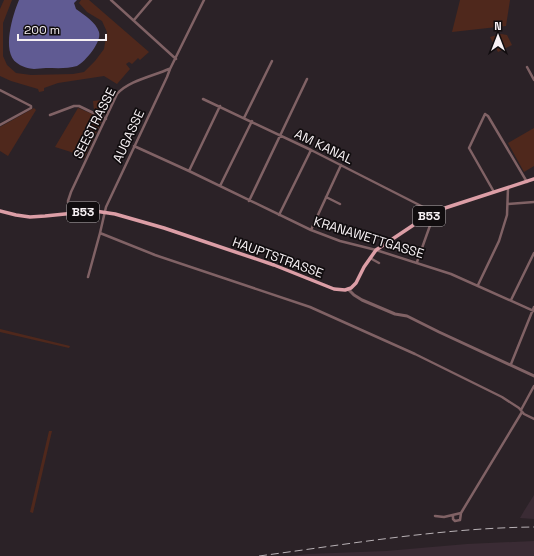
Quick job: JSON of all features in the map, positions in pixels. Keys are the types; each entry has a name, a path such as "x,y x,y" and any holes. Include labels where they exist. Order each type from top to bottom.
{"main road":[{"name":"B53","path":"348,289 356,282 370,257 376,250 430,215 534,179"},
{"name":"HAUPTSTRASSE","path":"0,211 16,215 30,216 95,211 105,212 134,219 258,260 334,289 348,289"}],"street":[{"path":"111,0 176,59"},
{"path":"134,20 151,0"},
{"name":"AUGASSE","path":"88,277 106,208 170,69 204,0"},
{"path":"244,118 272,61"},
{"path":"527,67 534,80"},
{"name":"SEESTRASSE","path":"69,214 68,201 71,192 117,94 128,84 170,69"},
{"path":"249,201 307,79"},
{"path":"0,90 31,106 31,108 0,125"},
{"name":"AM KANAL","path":"203,99 252,121 435,213"},
{"path":"50,115 74,106 79,106 106,119"},
{"path":"189,171 220,106"},
{"path":"494,192 469,148 485,114 488,116 527,182"},
{"path":"220,186 252,121"},
{"name":"KRANAWETTGASSE","path":"134,146 311,230 340,241 417,262 451,274 533,311"},
{"path":"279,215 311,150"},
{"path":"311,230 341,165"},
{"path":"478,285 499,240 507,215 508,188"},
{"path":"326,197 340,204"},
{"path":"508,204 534,202"},
{"path":"417,262 432,220 430,215"},
{"path":"100,233 154,256 310,307 415,354 502,397 534,419"},
{"path":"511,300 534,253"},
{"path":"370,257 379,263"},
{"path":"348,289 362,300 395,314 407,316 534,376"},
{"path":"511,364 534,307"},
{"path":"453,515 453,519 455,521 460,520 461,513 534,386"},
{"path":"435,516 461,513"}],"shaded area":[{"path":"4,0 12,0 3,23 3,56 7,65 16,73 31,75 73,74 84,72 95,61 104,49 107,32 102,21 87,12 79,3 81,0 89,0 149,52 140,60 138,58 132,64 129,62 126,64 130,69 117,84 104,76 58,83 44,88 44,91 39,92 38,89 0,76 0,9"},
{"path":"19,0 77,0 74,3 76,9 93,22 99,32 98,41 92,51 80,64 73,67 34,69 18,64 12,58 9,42 14,14"},
{"path":"460,0 510,0 506,26 452,32"},
{"path":"501,34 507,35 512,45 498,52 490,37"},
{"path":"112,99 104,115 94,110 93,101"},
{"path":"34,108 36,110 8,156 0,151 0,127"},
{"path":"78,108 102,118 102,121 84,159 77,157 71,152 55,147"},
{"path":"534,128 534,166 524,172 508,143"},
{"path":"0,329 70,346 69,348 0,332"},
{"path":"49,431 52,431 33,513 30,512"},
{"path":"534,495 534,519 520,518 524,511"},
{"path":"534,541 534,556 290,556 386,551 467,544"}],"railway":[{"path":"259,556 431,533 534,527"}]}
